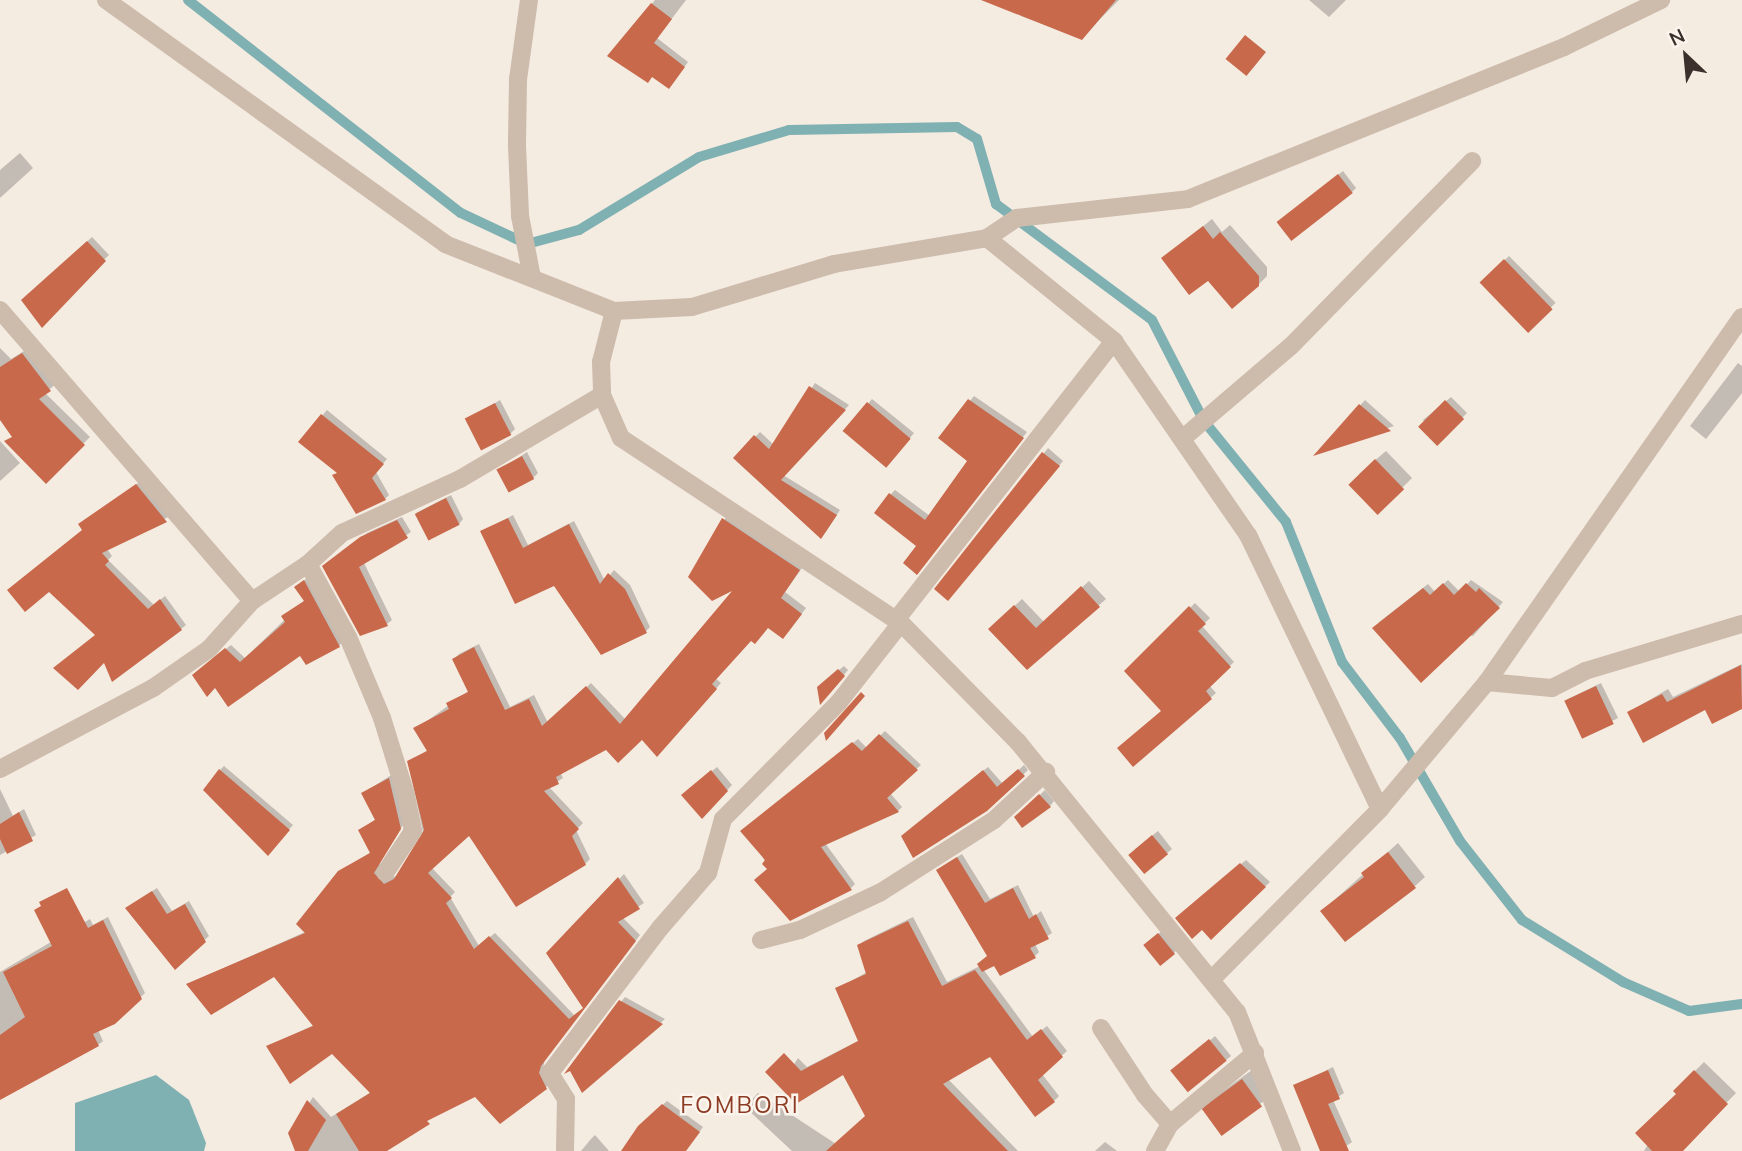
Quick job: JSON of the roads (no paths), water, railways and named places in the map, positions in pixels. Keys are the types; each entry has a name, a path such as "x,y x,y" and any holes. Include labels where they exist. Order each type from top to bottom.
{"street":[{"path":"106,0 446,244 614,311 692,307 834,264 987,238 1017,218 1188,199 1564,47 1661,0"},
{"path":"529,0 518,79 517,146 520,216 532,278"},
{"path":"1182,439 1292,346 1472,161"},
{"path":"987,238 1114,341 1182,439 1248,535 1380,809"},
{"path":"0,310 251,601"},
{"path":"614,311 601,362 602,395 621,438 726,503 899,622 1046,772 1237,1012 1292,1151"},
{"path":"1212,979 1380,809 1487,682 1742,317"},
{"path":"565,1151 566,1099 550,1073 662,927 708,873 723,819 839,702 1114,341"},
{"path":"0,769 153,688 209,649 251,601 307,564 342,533 460,479 602,395"},
{"path":"307,564 348,637 382,719 406,795 413,831 385,873"},
{"path":"1487,682 1552,688 1585,671 1742,624"},
{"path":"761,940 800,930 881,892 994,820 1046,772"},
{"path":"1101,1028 1145,1095 1170,1124"},
{"path":"1155,1151 1170,1124 1255,1053"}],"water":[{"path":"156,1075 189,1100 206,1143 204,1151 75,1151 75,1103"}],"waterway":[{"path":"188,0 461,213 527,244 579,230 699,157 789,130 957,127 977,139 996,204 1152,320 1204,421 1286,522 1342,662 1400,738 1460,841 1522,920 1623,982 1689,1011 1742,1004"}],"district":[{"name":"FOMBORI","path":"740,1105"}]}
